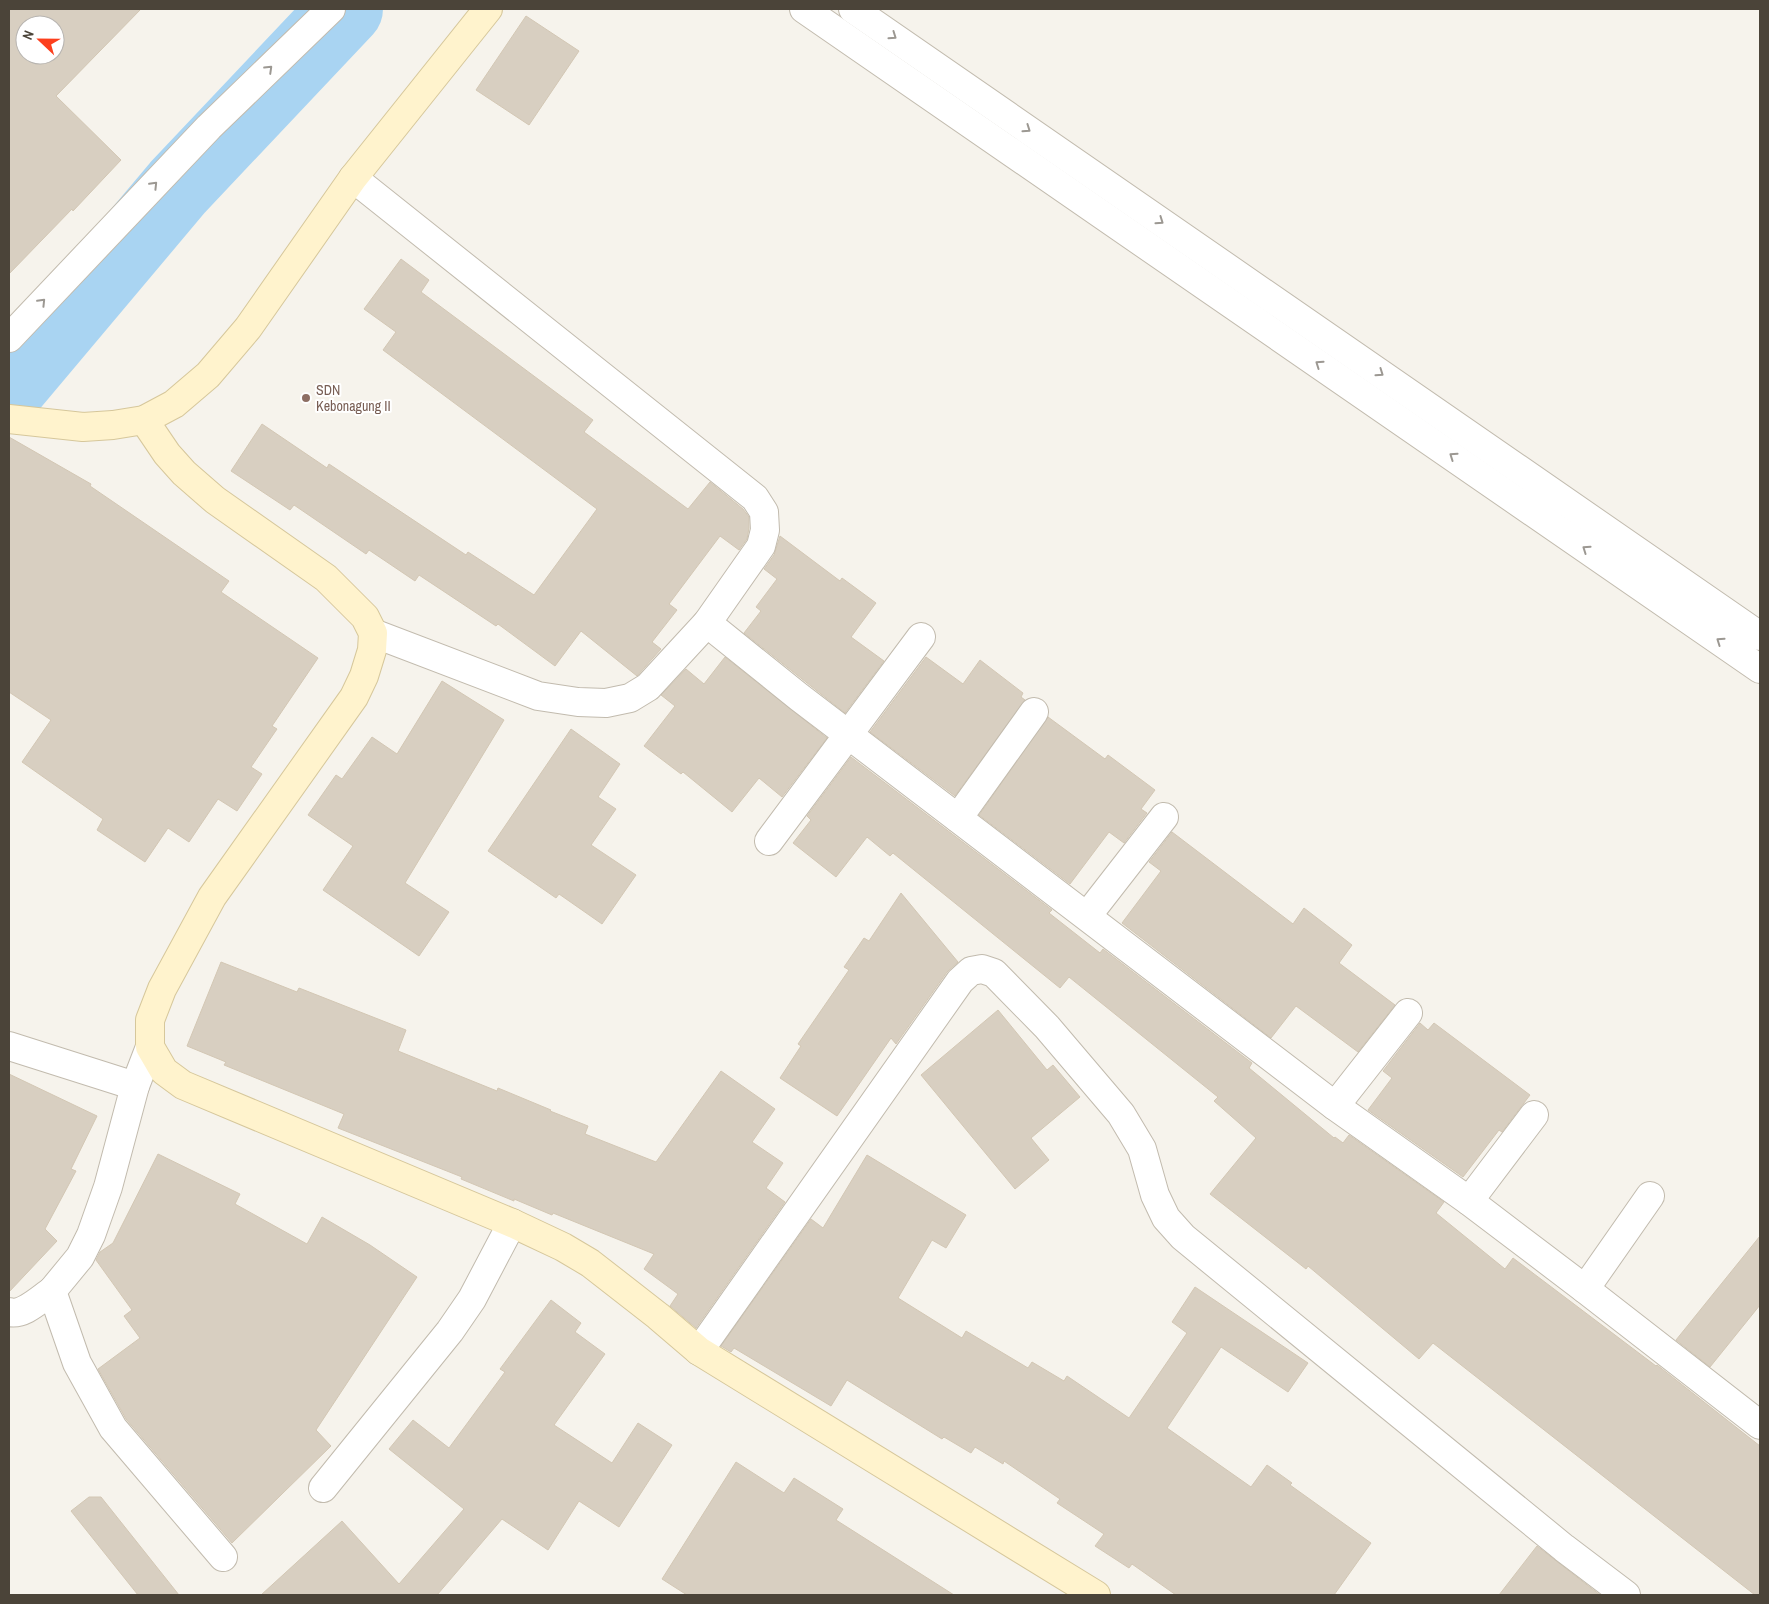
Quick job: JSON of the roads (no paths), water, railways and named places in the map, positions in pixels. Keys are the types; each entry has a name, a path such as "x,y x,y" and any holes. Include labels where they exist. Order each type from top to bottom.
{"street":[{"path":"9,338 209,127 331,9"},
{"path":"9,419 83,427 144,420 174,404 208,375 248,328 353,178 488,9"},
{"path":"804,9 1760,668"},
{"path":"853,9 1760,636"},
{"path":"353,178 755,498 764,512 765,530 761,546 707,623 648,687 630,698 606,703 578,702 538,696 373,633"},
{"path":"9,1312 22,1311 52,1291 80,1257 91,1235 108,1187 135,1086 150,1047 150,1020 162,989 212,897 354,696 364,676 372,650 373,633 365,617 326,578 215,500 184,473 167,454 144,420"},
{"path":"707,623 849,735 1335,1106 1469,1201 1586,1289 1760,1425"},
{"path":"769,841 921,637"},
{"path":"958,818 1034,712"},
{"path":"1087,916 1164,817"},
{"path":"700,1351 960,981 971,971 982,969 994,973 1047,1027 1121,1114 1142,1149 1155,1195 1166,1218 1183,1237 1564,1548 1626,1595"},
{"path":"1335,1106 1408,1013"},
{"path":"9,1046 135,1086"},
{"path":"150,1047 164,1071 183,1085 512,1223 590,1263 700,1351 1096,1595"},
{"path":"1469,1201 1534,1114"},
{"path":"1586,1289 1650,1196"},
{"path":"322,1488 450,1331 472,1299 512,1223"},
{"path":"52,1291 77,1363 113,1428 223,1557"}],"waterway":[{"path":"9,388 178,187 346,9"}],"place":[{"name":"SDN Kebonagung II","path":"306,398"}]}
